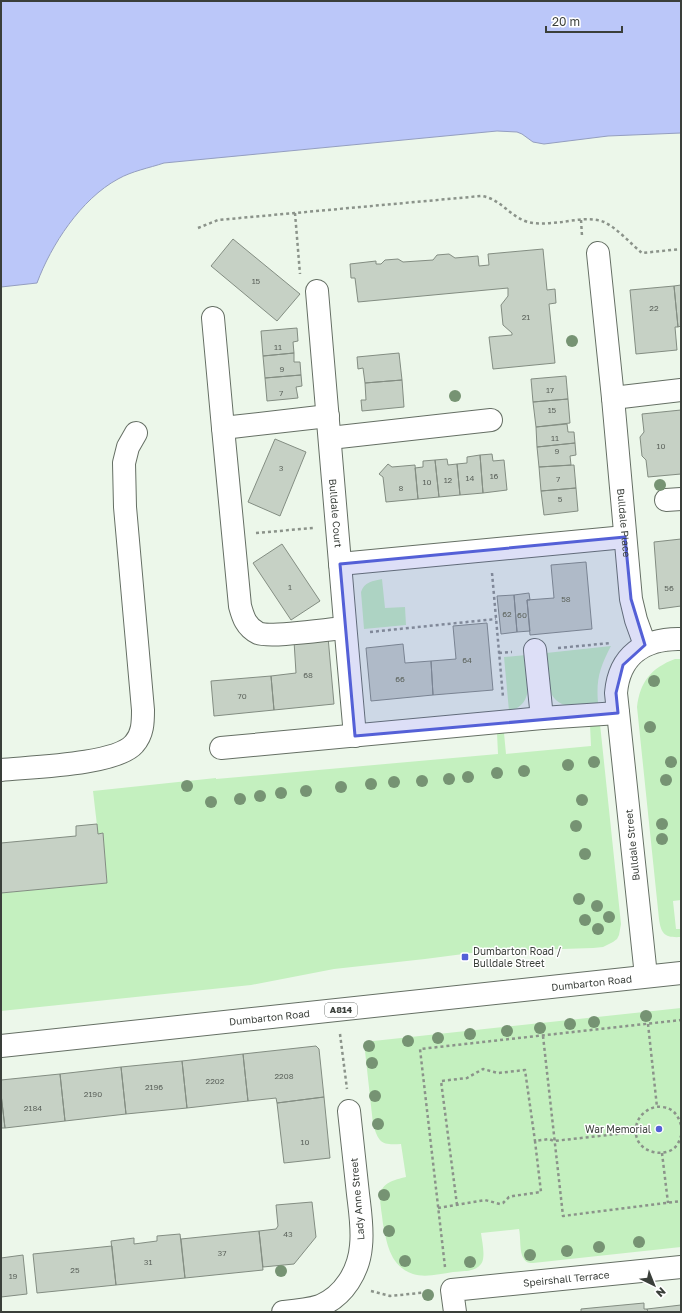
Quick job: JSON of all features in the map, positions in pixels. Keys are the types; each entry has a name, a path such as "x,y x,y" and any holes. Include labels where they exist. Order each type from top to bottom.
{"street":[{"name":"Bulldale Place","path":"598,254 613,398 631,599 636,620 645,645"},
{"name":"Bulldale Court","path":"317,291 345,631 356,736"},
{"path":"213,318 240,606 243,619 251,628 260,634 345,631"},
{"path":"613,398 681,390"},
{"path":"223,428 328,416"},
{"path":"330,438 491,420"},
{"path":"1,770 85,762 114,756 125,752 139,737 143,719 143,710 125,507 124,463 128,447 136,433"},
{"path":"340,564 625,537"},
{"name":"Bulldale Street","path":"646,976 616,694 617,680 623,665 634,653 645,645 660,640 681,639"},
{"path":"535,650 542,718"},
{"path":"220,748 542,718 618,713"},
{"name":"Dumbarton Road","path":"1,1046 681,973"},
{"name":"Lady Anne Street","path":"283,1312 320,1306 336,1296 348,1284 357,1267 361,1246 361,1222 349,1111"},
{"name":"Speirshall Terrace","path":"452,1290 681,1267"},
{"path":"452,1290 455,1312"}],"path":[{"path":"198,228 218,220 486,196 495,200 519,219 527,222 542,224 594,220 604,222 612,227 642,253 681,249"},
{"path":"295,212 302,286 317,291"},
{"path":"233,534 337,525"},
{"path":"490,550 506,722"},
{"path":"345,631 496,619"},
{"path":"499,653 616,642 645,645"},
{"path":"338,1010 349,1111"},
{"path":"348,1284 361,1289 390,1296 452,1290 446,1269 420,1049 681,1020"},
{"path":"648,1024 657,1106"},
{"path":"543,1036 563,1216 681,1202"},
{"path":"438,1208 457,1205 485,1200 500,1204 513,1196 541,1192 525,1070 498,1074 483,1069 467,1078 441,1081 457,1205"},
{"path":"681,1125 679,1117 673,1110 657,1106 648,1110 642,1115 637,1122 635,1132 643,1147 651,1151 662,1153 670,1151 677,1145 681,1136"},
{"path":"535,1141 549,1139 554,1141 635,1132"},
{"path":"662,1153 668,1203"}],"highlighted area":[{"path":"625,537 631,599 645,645 623,665 616,693 618,713 355,736 340,564"}],"green space":[{"path":"382,579 385,608 405,607 406,625 364,629 362,589 372,581"},
{"path":"611,646 604,660 598,680 598,703 570,706 559,702 554,697 548,684 546,653"},
{"path":"526,655 528,680 527,696 518,708 509,711 504,657"},
{"path":"675,659 681,659 681,900 673,901 676,929 681,929 681,937 671,937 665,934 661,928 659,919 637,707 641,690 648,677 659,667"},
{"path":"600,724 621,924 617,939 603,947 471,953 334,969 251,985 1,1011 1,893 107,883 103,834 98,834 93,791 216,778 498,754 497,733 504,733 506,754 591,746 590,725"},
{"path":"681,1008 681,1247 531,1263 526,1261 522,1256 519,1229 481,1233 483,1258 479,1267 472,1270 422,1276 413,1274 399,1266 391,1254 386,1239 380,1196 381,1191 389,1182 406,1177 401,1144 389,1144 382,1142 375,1131 364,1042"}],"water":[{"path":"1,1 681,1 681,133 608,136 544,144 533,142 517,132 497,131 164,163 123,176 104,188 92,198 69,224 59,239 43,268 37,283 1,287"}],"building":[{"path":"233,239 300,294 277,321 211,266"},
{"path":"543,249 547,290 555,289 556,303 549,304 555,363 493,369 489,337 512,335 512,333 503,325 501,305 508,296 508,288 358,302 355,278 351,278 350,264 376,261 376,264 381,264 385,260 398,259 403,262 433,260 437,255 449,254 455,258 478,256 479,266 489,265 488,254"},
{"path":"681,285 681,326 678,327 674,286"},
{"path":"674,286 678,327 675,327 677,350 636,354 630,290"},
{"path":"297,328 298,341 293,342 294,353 263,356 261,331"},
{"path":"294,353 294,362 300,362 301,375 265,378 263,356"},
{"path":"399,353 402,380 365,383 363,368 358,369 357,357"},
{"path":"301,375 302,386 296,387 298,398 267,401 265,378"},
{"path":"566,376 568,399 533,402 531,379"},
{"path":"402,380 404,407 362,411 361,400 366,400 365,383"},
{"path":"568,399 570,423 536,427 533,402"},
{"path":"681,410 681,474 648,477 646,460 642,456 640,437 644,432 642,414"},
{"path":"567,424 568,432 574,432 575,443 537,447 536,427"},
{"path":"275,439 306,452 280,516 248,502"},
{"path":"575,443 576,455 570,456 571,465 539,467 537,447"},
{"path":"492,454 493,461 504,460 507,490 483,493 480,455"},
{"path":"480,455 483,493 460,495 457,464 467,463 467,457"},
{"path":"447,459 448,465 457,464 460,495 439,497 435,460"},
{"path":"435,460 439,497 418,499 415,468 423,467 423,461"},
{"path":"388,464 392,467 415,465 418,499 386,502 383,477 379,474"},
{"path":"574,465 576,488 541,491 539,467"},
{"path":"576,488 578,511 544,515 541,491"},
{"path":"681,539 681,606 659,609 654,542"},
{"path":"282,544 320,601 291,620 253,563"},
{"path":"586,562 592,629 530,635 527,600 554,598 551,565"},
{"path":"529,593 530,600 527,600 530,631 517,632 514,595"},
{"path":"514,595 517,632 501,634 497,596"},
{"path":"487,623 493,690 433,695 431,661 456,659 453,626"},
{"path":"328,637 334,704 274,710 271,676 296,673 294,641"},
{"path":"403,644 405,663 431,661 433,695 371,701 366,648"},
{"path":"271,676 274,710 214,716 211,681"},
{"path":"97,824 98,834 103,833 107,883 1,893 1,843 76,836 76,826"},
{"path":"316,1046 319,1049 324,1097 277,1103 276,1098 248,1101 243,1054"},
{"path":"243,1054 248,1101 187,1108 182,1061"},
{"path":"182,1061 187,1108 126,1114 121,1067"},
{"path":"121,1067 126,1114 65,1121 60,1074"},
{"path":"60,1074 65,1121 5,1128 1,1080"},
{"path":"1,1094 5,1128 1,1128"},
{"path":"324,1097 330,1158 284,1163 277,1103"},
{"path":"312,1202 316,1237 294,1264 263,1267 259,1231 276,1229 278,1226 276,1205"},
{"path":"259,1231 263,1270 185,1278 181,1239"},
{"path":"180,1234 185,1278 116,1285 111,1241 134,1238 134,1244 157,1241 157,1236"},
{"path":"112,1246 116,1285 37,1293 33,1254"},
{"path":"23,1255 27,1294 1,1297 1,1258"},
{"path":"644,1303 644,1309 647,1309 648,1312 581,1312 581,1309"},
{"path":"681,1305 681,1312 648,1312 647,1309"}],"place":[{"name":"Dumbarton Road / Bulldale Street","path":"465,957"},
{"name":"War Memorial","path":"659,1129"}]}
